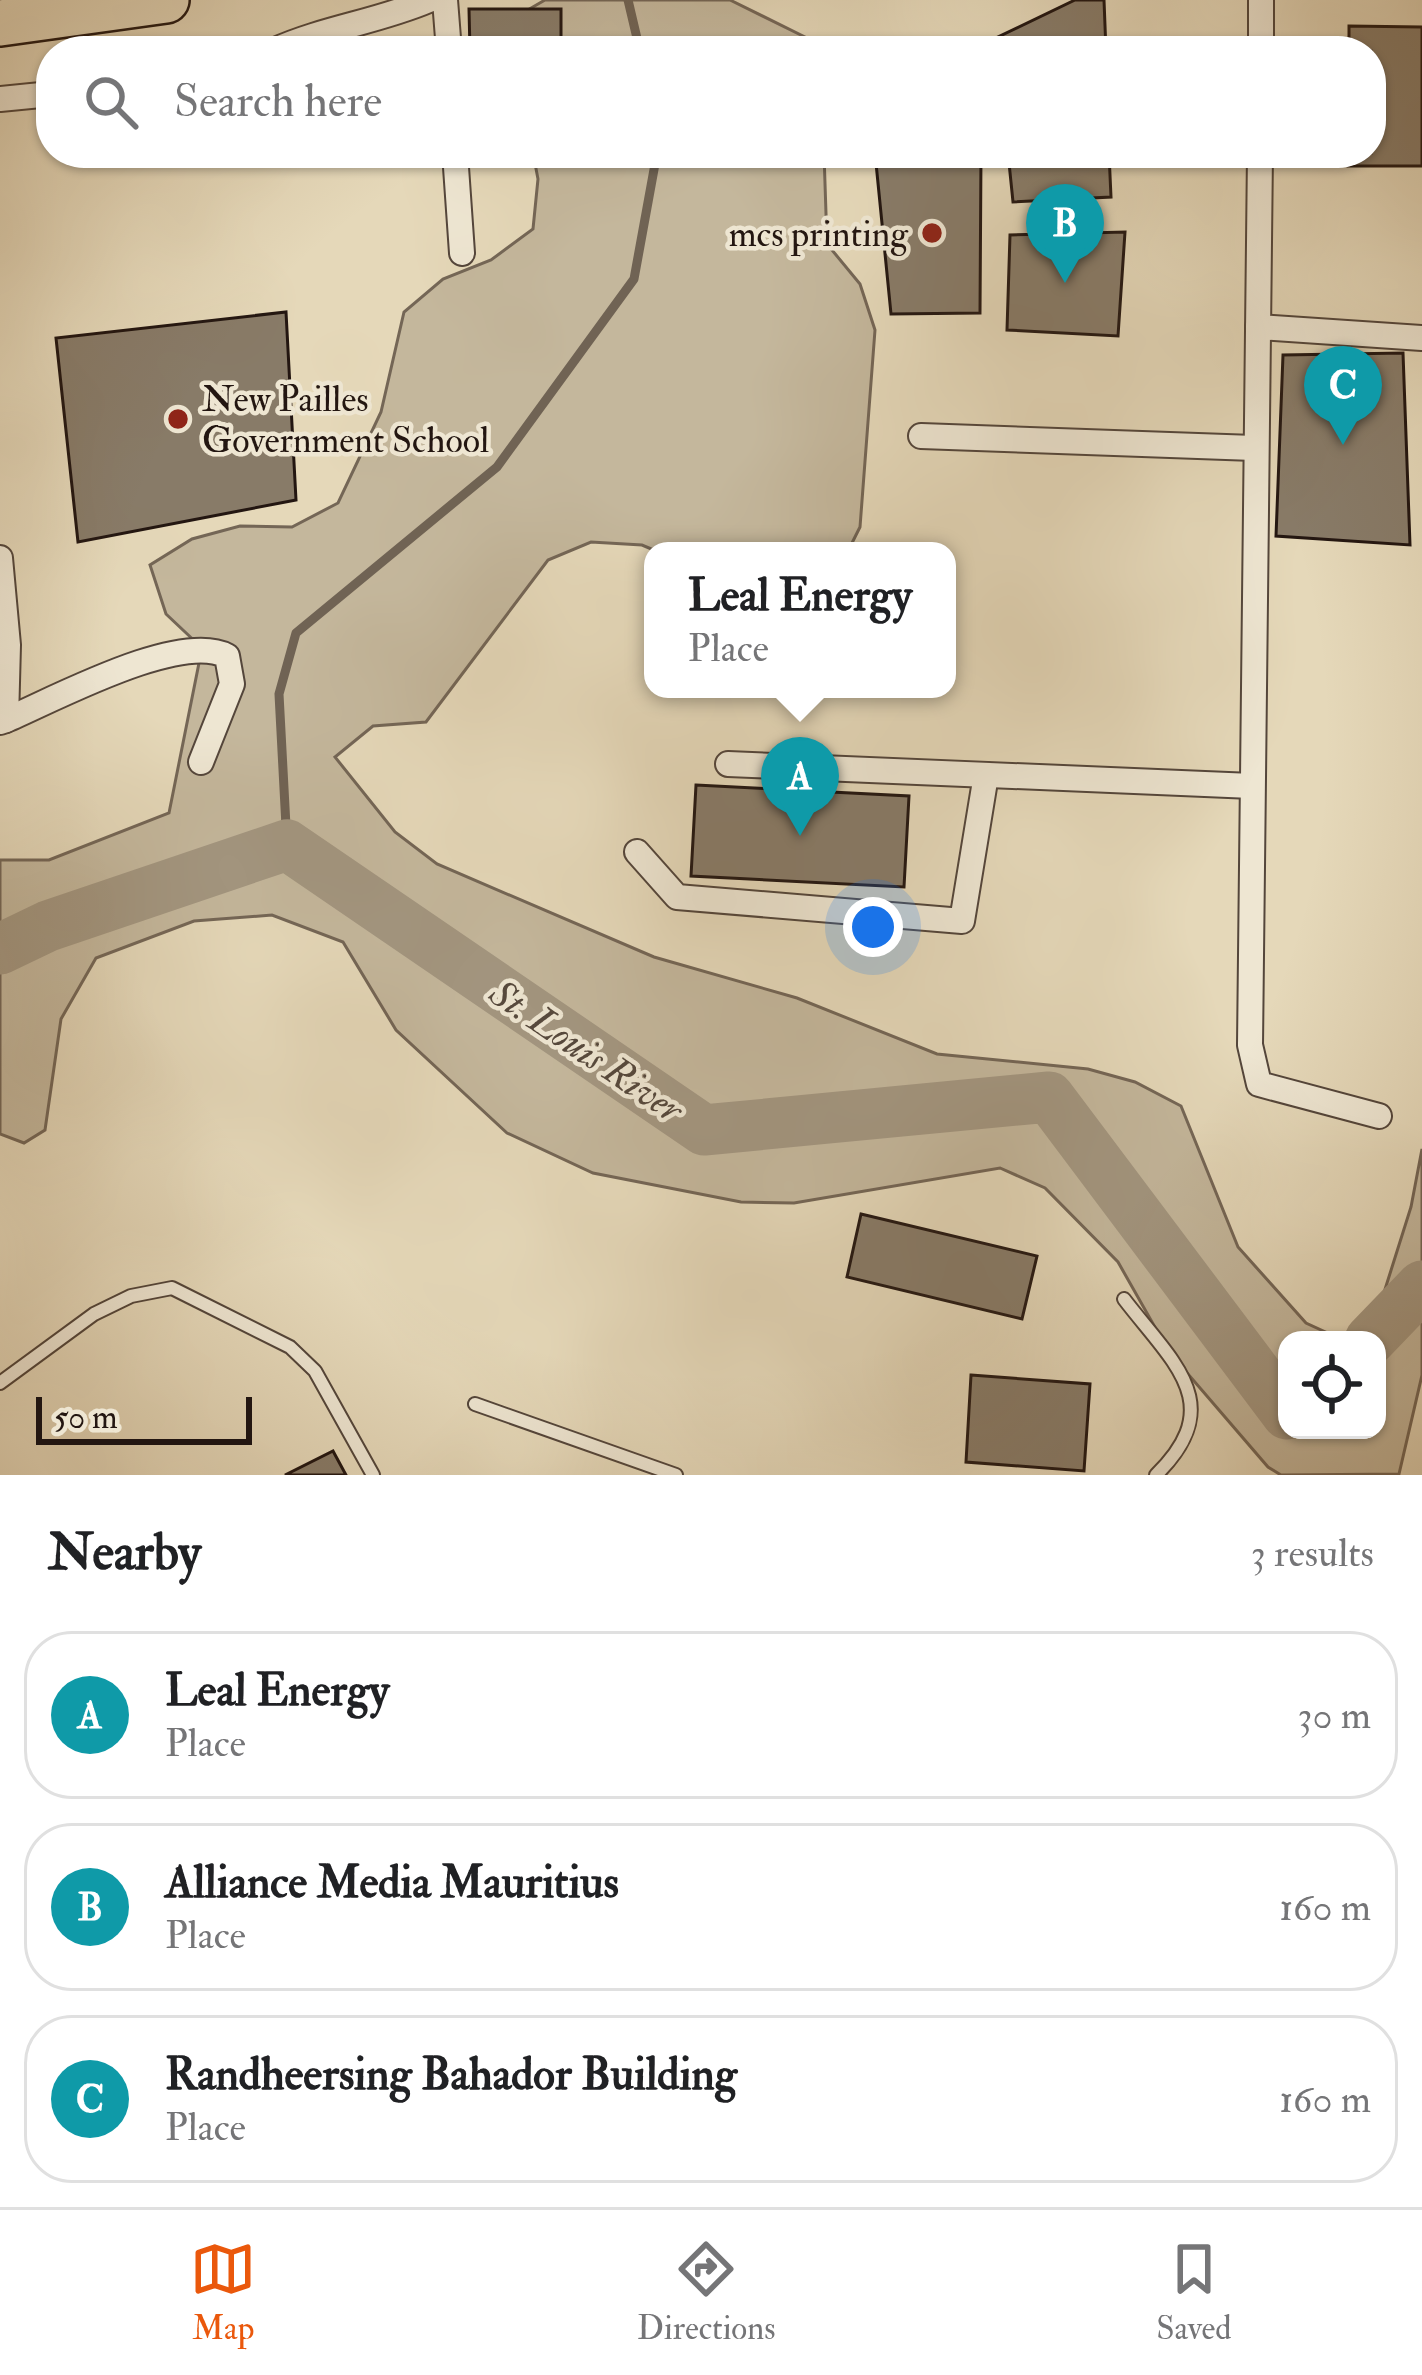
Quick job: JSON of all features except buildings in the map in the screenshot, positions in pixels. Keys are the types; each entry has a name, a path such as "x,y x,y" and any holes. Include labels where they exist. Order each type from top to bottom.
{"highway":[{"path":"0,23 166,0"}],"street":[{"path":"312,36 429,0"},
{"path":"446,0 448,36"},
{"path":"1261,0 1261,36"},
{"path":"0,99 36,95"},
{"path":"456,168 462,254"},
{"path":"1260,168 1250,1046 1259,1084 1379,1116"},
{"path":"1258,327 1422,338"},
{"path":"921,436 1254,448"},
{"path":"0,558 8,645 3,721 162,655 214,649 227,656 232,684 201,762"},
{"path":"728,764 1252,786"},
{"path":"637,852 677,897 962,921 986,775"}],"lane":[{"path":"0,1383 94,1314 130,1296 172,1288 290,1347 315,1370 373,1475"},
{"path":"1124,1299 1186,1380 1193,1416 1184,1445 1156,1475"},
{"path":"475,1404 676,1475"}],"shaded area":[{"path":"545,0 730,0 803,36 519,36 519,15"},
{"path":"536,168 824,168 827,244 860,284 875,330 860,527 852,542 644,542 644,546 591,542 548,560 426,722 373,726 335,757 395,832 437,864 654,957 797,998 937,1054 1088,1069 1135,1082 1181,1106 1238,1247 1306,1323 1323,1331 1278,1331 1278,1439 1386,1439 1386,1331 1359,1331 1381,1302 1411,1207 1422,1149 1422,1375 1399,1474 1281,1475 1268,1467 1169,1352 1118,1262 1045,1188 1000,1168 794,1203 741,1202 593,1173 507,1133 396,1030 343,942 272,915 194,921 96,958 61,1019 45,1130 24,1143 0,1134 0,860 49,860 169,813 202,648 166,614 150,565 192,539 240,526 292,527 338,503 381,412 404,312 443,279 491,260 533,229"}],"waterway":[{"path":"628,0 636,36"},
{"path":"287,845 279,694 296,633 497,467 634,279 654,168"},
{"name":"St. Louis River","path":"0,949 48,926 287,845 704,1130 1049,1097 1278,1402"},
{"name":"St. Louis River","path":"1379,1331 1422,1286"}],"place":[{"name":"mcs printing","path":"932,233"},
{"name":"Alliance Media Mauritius","path":"1065,283"},
{"name":"New Pailles Government School","path":"178,419"},
{"name":"Randheersing Bahador Building","path":"1343,445"},
{"name":"Leal Energy","path":"800,836"}]}
